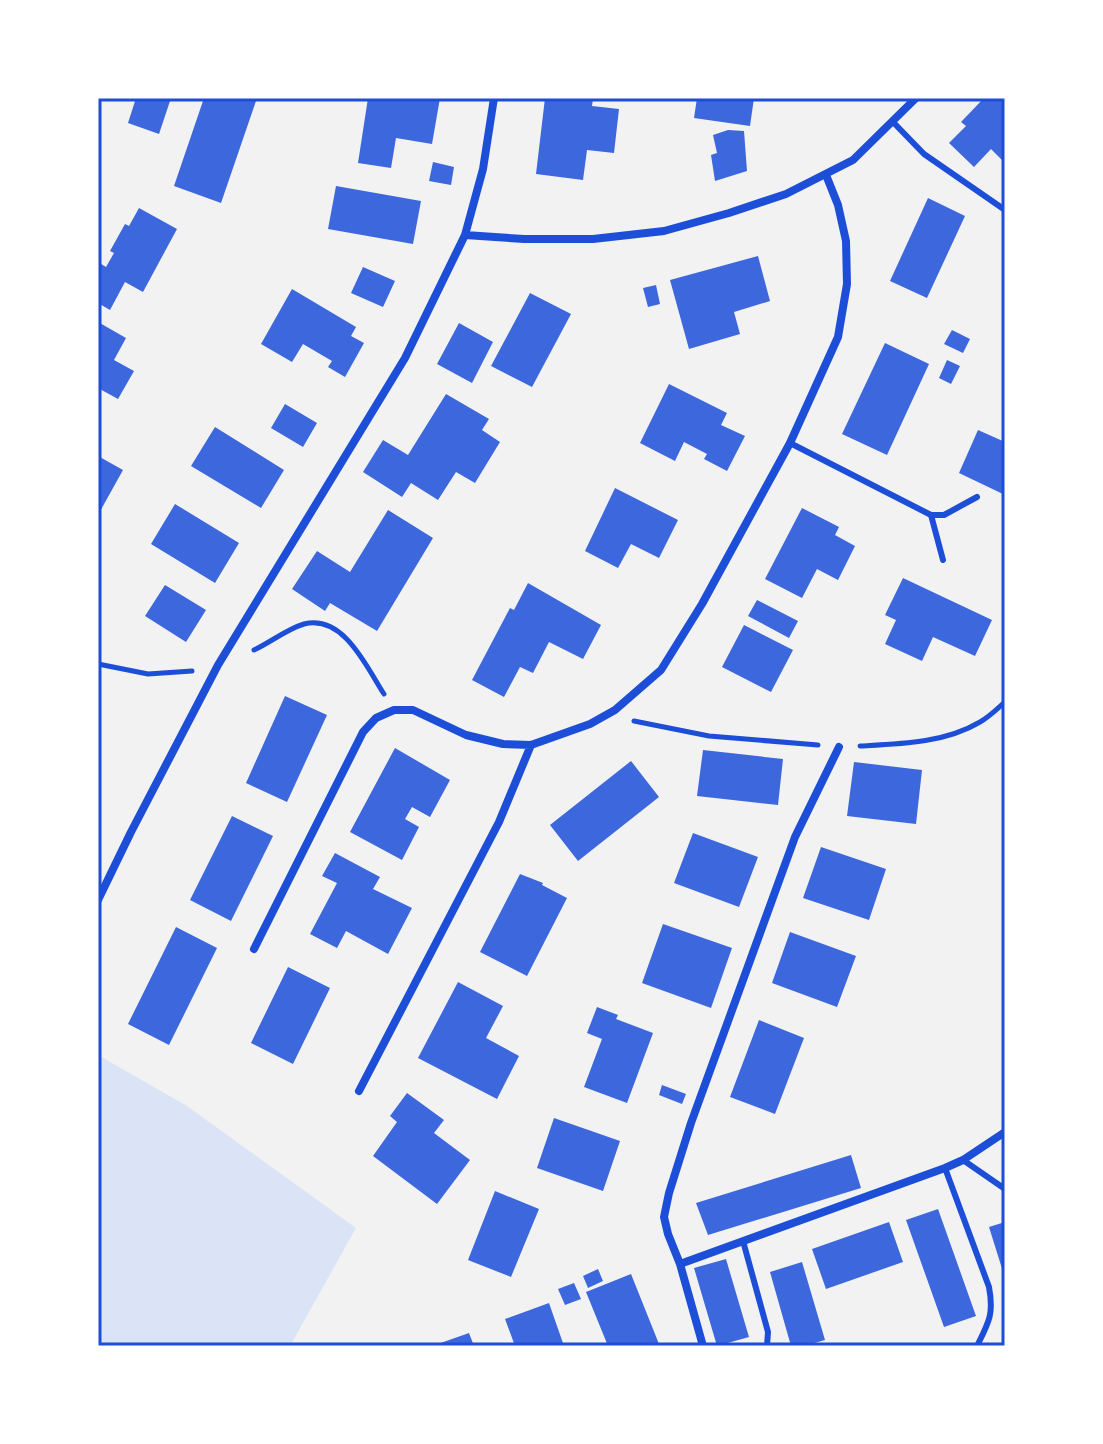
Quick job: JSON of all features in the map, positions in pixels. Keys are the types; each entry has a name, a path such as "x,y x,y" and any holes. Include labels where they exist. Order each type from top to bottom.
{"street":[{"path":"98,900 218,665 405,358 465,235 483,169 494,98"},
{"path":"465,235 593,239 664,231 729,213 786,194 853,160 916,98"},
{"path":"254,949 363,732 376,718 394,710 413,710 466,735 531,745 590,724 615,710 661,670 702,604 790,443 838,337 847,284 846,241 838,205 826,175"},
{"path":"359,1091 499,822 531,745"},
{"path":"703,1346 664,1217 669,1193 696,1108 795,837 839,747"},
{"path":"680,1264 945,1168 963,1160 1005,1132"}],"lane":[{"path":"893,122 924,154 1005,210"},
{"path":"790,443 931,515 944,515 977,497"},
{"path":"931,515 943,560"},
{"path":"963,1160 1005,1189"},
{"path":"945,1168 991,1297 989,1324 977,1346"},
{"path":"743,1241 768,1332 767,1346"}],"path":[{"path":"98,664 148,674 178,673 218,665 304,624 314,623 328,626 343,635 394,710"},
{"path":"615,710 640,724 695,734 839,747 902,744 953,734 981,722 1005,702"}],"shaded area":[{"path":"98,1055 187,1106 356,1228 290,1346 98,1346"}],"building":[{"path":"136,98 171,98 159,134 128,123"},
{"path":"204,98 257,98 221,203 174,186"},
{"path":"368,98 440,98 432,144 396,138 391,168 358,163"},
{"path":"545,98 593,99 592,106 619,109 614,153 587,150 583,180 536,174"},
{"path":"697,98 754,98 750,126 694,118"},
{"path":"984,98 1005,98 1005,163 991,149 974,167 949,143 966,126 961,122"},
{"path":"728,130 744,131 747,171 715,181 711,155 717,153 713,135"},
{"path":"433,162 454,167 451,185 429,181"},
{"path":"336,186 421,201 413,244 328,229"},
{"path":"928,198 965,216 927,298 890,281"},
{"path":"139,208 177,229 143,292 125,282 110,310 98,303 98,262 106,267 114,253 110,251 125,224 129,226"},
{"path":"758,256 770,301 734,312 740,334 689,349 670,280"},
{"path":"363,267 395,281 383,307 351,293"},
{"path":"656,285 660,304 648,307 643,288"},
{"path":"292,289 356,327 351,336 364,343 345,377 328,367 332,361 303,344 292,362 261,344"},
{"path":"530,293 571,314 532,387 491,366"},
{"path":"98,322 126,338 114,360 134,371 118,399 98,388"},
{"path":"459,323 493,342 472,383 437,364"},
{"path":"952,330 970,339 963,353 944,344"},
{"path":"885,343 929,364 887,455 842,434"},
{"path":"947,360 960,366 951,384 939,378"},
{"path":"669,384 727,413 721,425 745,436 727,471 704,459 707,454 684,442 675,461 640,443"},
{"path":"446,394 489,419 482,430 500,442 475,483 456,472 438,500 411,483 402,497 363,472 383,440 408,455"},
{"path":"285,404 317,423 303,447 271,428"},
{"path":"215,427 284,470 261,508 191,466"},
{"path":"978,430 1005,442 1005,495 959,473"},
{"path":"98,456 123,470 98,515"},
{"path":"615,488 678,520 659,558 631,544 618,568 585,551"},
{"path":"175,504 239,543 215,583 151,544"},
{"path":"802,508 839,527 835,535 855,546 838,580 817,569 802,598 765,579"},
{"path":"388,510 433,538 377,631 330,603 325,611 292,589 317,551 350,572"},
{"path":"903,578 992,620 975,656 933,637 922,661 885,644 896,620 885,615"},
{"path":"528,583 601,625 583,659 549,642 533,673 520,667 504,697 472,680 510,608 514,610"},
{"path":"165,585 206,610 186,642 145,616"},
{"path":"757,600 798,621 789,638 748,616"},
{"path":"744,625 793,650 771,692 722,667"},
{"path":"285,696 327,715 287,802 246,783"},
{"path":"395,748 450,780 430,817 412,807 405,819 419,827 402,860 350,832"},
{"path":"703,750 783,759 778,805 697,796"},
{"path":"631,761 659,797 578,861 550,825"},
{"path":"854,762 922,770 916,824 847,816"},
{"path":"232,816 273,836 231,921 190,900"},
{"path":"693,833 758,857 739,907 674,883"},
{"path":"821,847 886,869 869,920 803,898"},
{"path":"335,853 380,877 373,889 412,908 388,954 346,931 337,948 310,934 337,883 322,876"},
{"path":"520,874 543,883 567,898 527,976 480,952"},
{"path":"663,924 732,948 711,1008 642,983"},
{"path":"176,927 217,948 169,1045 128,1024"},
{"path":"790,932 856,956 837,1007 772,983"},
{"path":"288,967 330,988 293,1064 251,1043"},
{"path":"458,982 503,1006 486,1038 519,1056 497,1099 418,1058"},
{"path":"597,1007 618,1015 616,1019 653,1033 627,1103 584,1087 602,1039 587,1033"},
{"path":"759,1020 804,1038 775,1114 730,1097"},
{"path":"662,1085 686,1094 682,1104 659,1095"},
{"path":"407,1093 444,1120 434,1133 470,1160 437,1204 373,1156 397,1122 390,1116"},
{"path":"554,1118 620,1141 603,1191 537,1168"},
{"path":"851,1155 861,1188 708,1235 696,1203"},
{"path":"495,1191 539,1209 511,1277 468,1260"},
{"path":"938,1209 976,1316 944,1327 906,1220"},
{"path":"889,1222 903,1262 826,1289 812,1249"},
{"path":"1005,1222 1005,1275 1004,1275 989,1227"},
{"path":"726,1259 749,1337 717,1346 694,1268"},
{"path":"802,1262 825,1340 791,1346 770,1272"},
{"path":"598,1269 603,1281 588,1288 583,1276"},
{"path":"631,1274 659,1344 608,1346 586,1292"},
{"path":"574,1283 581,1299 565,1305 558,1289"},
{"path":"549,1303 564,1346 515,1346 505,1319"},
{"path":"469,1333 474,1346 432,1346"}]}
